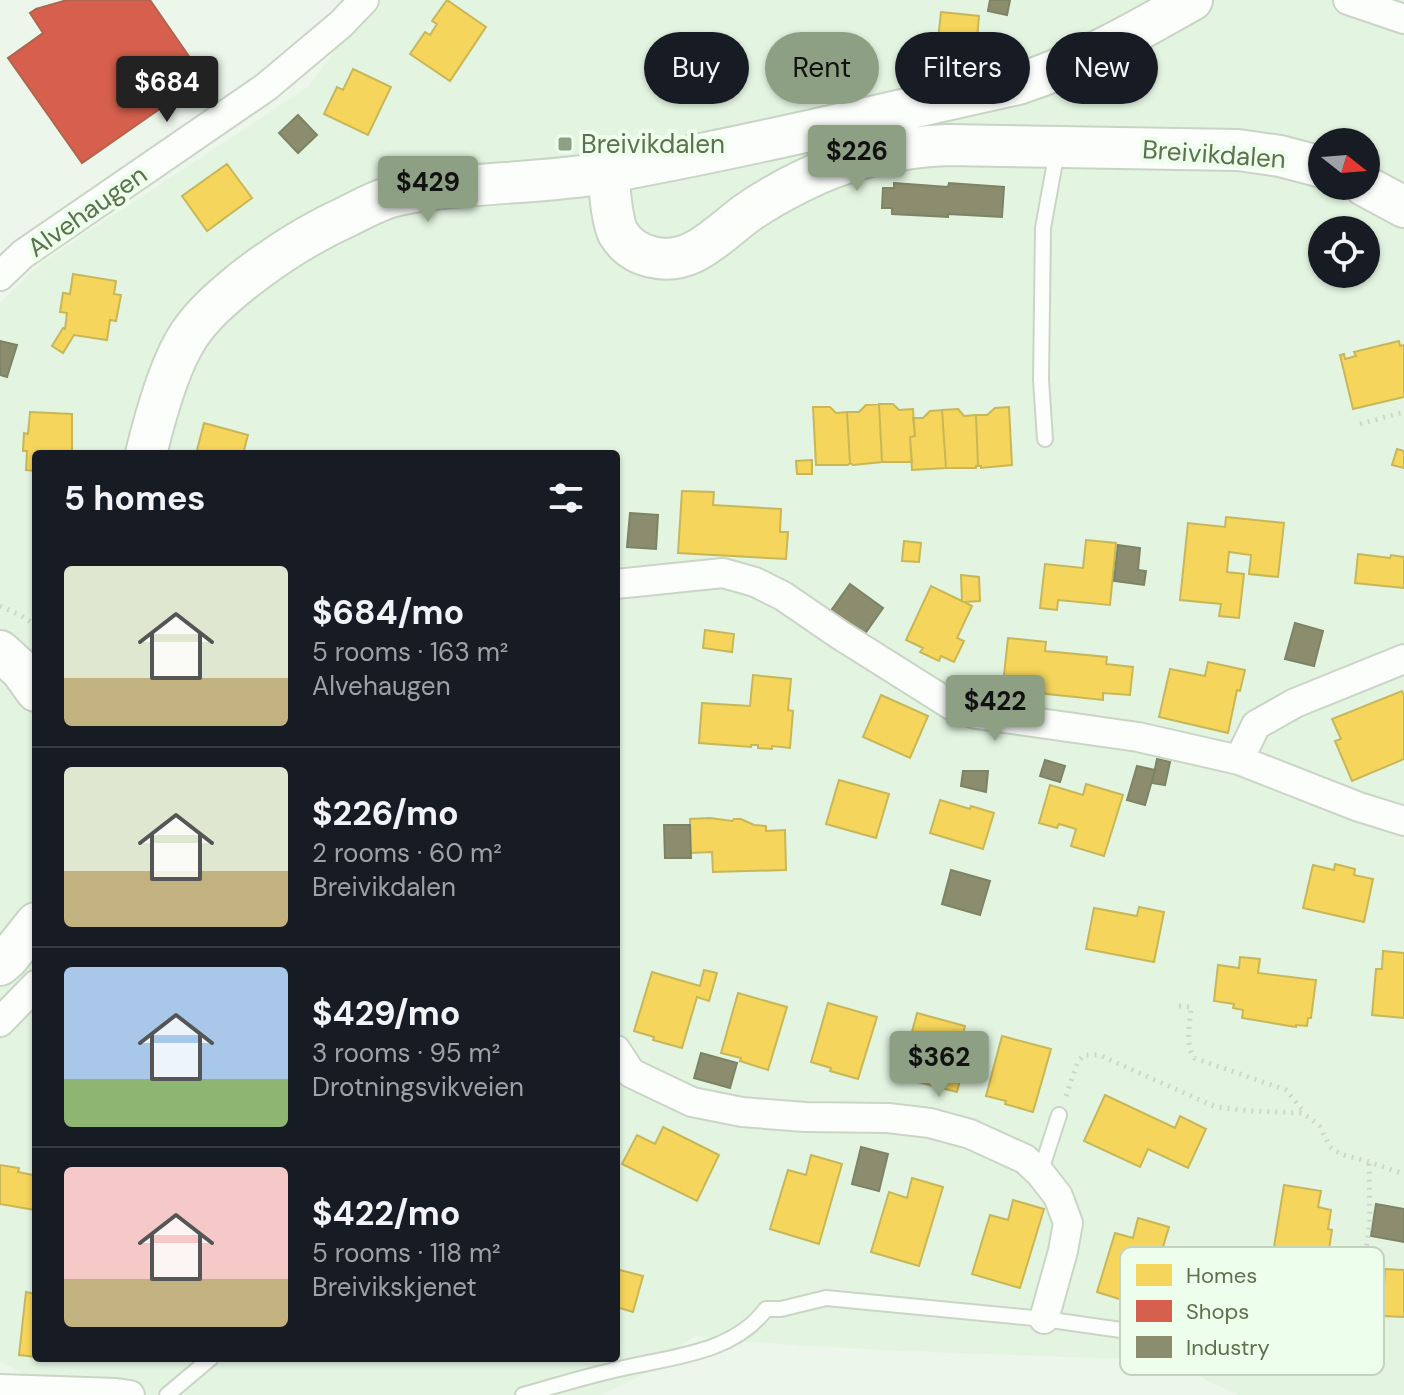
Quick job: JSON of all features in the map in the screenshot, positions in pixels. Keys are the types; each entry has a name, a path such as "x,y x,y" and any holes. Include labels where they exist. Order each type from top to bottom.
{"main road":[{"path":"147,450 171,372 189,335 216,302 275,256 315,231 376,202 398,195 502,182 567,179 608,172 1018,84 1046,75 1126,38 1192,0"},
{"name":"Breivikdalen","path":"608,172 616,228 628,245 643,255 676,259 698,250 778,193 836,166 892,150 933,145 1254,151 1308,163"},
{"path":"1380,194 1404,207"},
{"path":"0,651 21,670 32,685"},
{"path":"0,965 32,928"}],"street":[{"name":"Alvehaugen","path":"0,276 23,254 266,87 341,24 364,0"},
{"path":"1348,0 1404,19"},
{"path":"620,584 723,573 755,582 783,596 956,708 976,714 1138,737 1239,760 1359,807 1404,821"},
{"path":"1239,760 1256,725 1295,703 1404,659"},
{"path":"0,1022 32,989"},
{"path":"620,1056 631,1073 692,1102 742,1112 805,1117 888,1118 930,1123 970,1134 1025,1159 1058,1196 1068,1223 1044,1319"},
{"path":"0,1389 130,1395"}],"lane":[{"path":"1045,439 1041,380 1043,228 1058,146"},
{"path":"1040,1173 1059,1115"},
{"path":"523,1395 682,1356 727,1341 757,1321 766,1309 781,1309 826,1298 1044,1319 1120,1330"},
{"path":"167,1395 206,1362"}],"path":[{"path":"1360,424 1404,412"},
{"path":"0,606 32,622"},
{"path":"1179,1006 1191,1007 1189,1044 1194,1058 1286,1090 1320,1127 1335,1151 1404,1174"},
{"path":"1059,1115 1078,1061 1084,1055 1092,1054 1216,1107 1307,1116"},
{"path":"1366,1247 1370,1222 1369,1162"}],"shaded area":[{"path":"371,0 1404,0 1404,1395 1239,1395 1199,1375 1384,1375 1384,1247 1120,1247 1120,1359 880,1350 694,1336 637,1378 600,1395 59,1395 0,1361 0,303 41,263 309,86"}],"building: Homes":[{"path":"447,0 486,27 450,81 410,54 425,32 430,35 437,24 432,21"},
{"path":"941,12 979,16 978,32 939,32"},
{"path":"353,69 391,87 368,135 324,114 337,87 343,90"},
{"path":"227,164 252,198 207,231 182,196"},
{"path":"73,274 116,281 114,294 121,295 116,321 110,320 107,340 74,335 63,353 52,346 65,329 67,313 60,312 63,293 70,294"},
{"path":"1399,341 1400,346 1404,345 1404,397 1353,409 1340,355 1344,354 1345,359 1356,356 1354,352"},
{"path":"879,404 893,404 899,410 913,409 915,436 910,437 912,462 882,462"},
{"path":"879,404 882,462 853,465 850,463 847,412 859,412 866,405"},
{"path":"813,407 830,407 836,413 847,412 848,465 816,465"},
{"path":"1009,407 1012,465 981,468 978,466 976,415 987,415 995,408"},
{"path":"958,409 964,416 976,415 976,468 946,468 942,410"},
{"path":"942,410 946,468 912,470 910,437 915,436 913,418 923,418 930,411"},
{"path":"30,412 72,414 72,450 32,450 32,471 26,470 27,451 23,451 24,433 28,434"},
{"path":"204,423 248,435 244,450 197,450"},
{"path":"1397,449 1404,451 1404,468 1392,465"},
{"path":"812,460 812,474 797,474 796,461"},
{"path":"682,491 714,492 713,505 781,509 780,532 788,532 786,559 678,553"},
{"path":"1226,517 1284,523 1278,577 1249,574 1251,555 1229,552 1227,572 1244,574 1239,618 1219,616 1221,604 1180,600 1188,523 1225,527"},
{"path":"1086,540 1116,543 1110,605 1058,600 1057,610 1040,608 1045,564 1083,568"},
{"path":"904,541 921,543 919,562 902,561"},
{"path":"1358,554 1404,557 1404,588 1355,583"},
{"path":"961,575 979,577 980,601 964,602 972,606 957,638 964,641 954,662 941,656 939,661 920,652 923,648 906,640 931,586 962,601"},
{"path":"705,630 734,634 732,652 703,648"},
{"path":"1008,638 1046,642 1045,651 1107,657 1106,664 1133,667 1130,695 1103,693 1103,700 1038,693 1039,688 1003,684"},
{"path":"1208,662 1245,670 1240,691 1237,690 1228,733 1159,717 1170,669 1205,676"},
{"path":"753,675 791,679 788,710 793,711 790,748 699,743 702,703 750,706"},
{"path":"1402,691 1404,759 1352,781 1335,741 1341,739 1332,719"},
{"path":"881,695 928,716 910,758 863,737"},
{"path":"839,780 889,794 876,838 826,824"},
{"path":"1086,784 1123,795 1104,856 1071,846 1076,829 1039,823 1050,785 1083,795"},
{"path":"940,800 994,813 983,849 930,833"},
{"path":"690,819 741,819 766,826 766,831 785,830 786,870 713,872 712,852 690,853"},
{"path":"1335,864 1355,869 1354,875 1373,879 1364,922 1303,908 1313,865 1334,870"},
{"path":"1139,907 1164,912 1154,962 1086,949 1094,908 1137,916"},
{"path":"1383,951 1404,953 1404,1018 1372,1015 1376,969 1382,969"},
{"path":"1240,957 1260,959 1258,973 1316,980 1307,1026 1242,1018 1243,1010 1233,1008 1234,1004 1214,1001 1218,965 1239,968"},
{"path":"704,970 717,973 709,1001 697,997 682,1048 634,1031 652,972 700,986"},
{"path":"738,993 787,1007 768,1070 721,1053"},
{"path":"828,1003 877,1017 858,1079 811,1062"},
{"path":"917,1013 965,1026 960,1046 968,1048 957,1092 918,1082 920,1078 901,1073"},
{"path":"1002,1036 1051,1049 1033,1112 986,1096"},
{"path":"1105,1095 1175,1128 1180,1116 1206,1129 1188,1168 1148,1149 1140,1167 1084,1141"},
{"path":"663,1127 719,1155 697,1201 622,1164 637,1135 655,1144"},
{"path":"811,1155 842,1164 819,1244 770,1229 788,1170 806,1175"},
{"path":"0,1165 19,1168 18,1172 32,1175 32,1209 0,1204"},
{"path":"912,1178 943,1187 919,1266 871,1252 889,1192 907,1198"},
{"path":"1284,1185 1321,1191 1318,1207 1331,1210 1329,1247 1274,1247"},
{"path":"1013,1200 1044,1209 1020,1288 972,1274 990,1215 1008,1220"},
{"path":"1138,1218 1169,1227 1163,1247 1120,1247 1120,1299 1097,1292 1115,1233 1133,1238"},
{"path":"1385,1269 1404,1270 1404,1317 1384,1316"},
{"path":"620,1270 643,1276 633,1312 620,1308"},
{"path":"26,1292 32,1293 32,1357 19,1355"}],"building: Shops":[{"path":"67,0 150,0 204,78 82,163 8,58 43,33 30,13"}],"building: Industry":[{"path":"990,0 1010,0 1007,15 988,11"},
{"path":"298,115 317,135 298,153 279,133"},
{"path":"894,183 1004,187 1002,217 892,214 892,208 882,208 883,188 894,188"},
{"path":"0,341 17,345 7,377 0,375"},
{"path":"630,513 658,515 656,549 627,547"},
{"path":"1118,545 1140,548 1138,570 1146,571 1144,585 1114,581"},
{"path":"850,584 883,608 864,635 830,612"},
{"path":"1295,623 1323,631 1314,666 1285,659"},
{"path":"1157,759 1170,762 1165,785 1152,783"},
{"path":"1045,760 1065,766 1060,782 1040,776"},
{"path":"1137,766 1155,770 1145,805 1127,800"},
{"path":"963,771 988,771 986,792 961,786"},
{"path":"664,825 690,825 691,858 665,858"},
{"path":"951,870 990,881 980,915 942,904"},
{"path":"701,1053 737,1063 730,1088 694,1078"},
{"path":"861,1147 888,1154 879,1191 852,1184"},
{"path":"1376,1204 1404,1209 1404,1242 1371,1236"}],"place":[{"name":"Breivikdalen","path":"565,144"}]}
